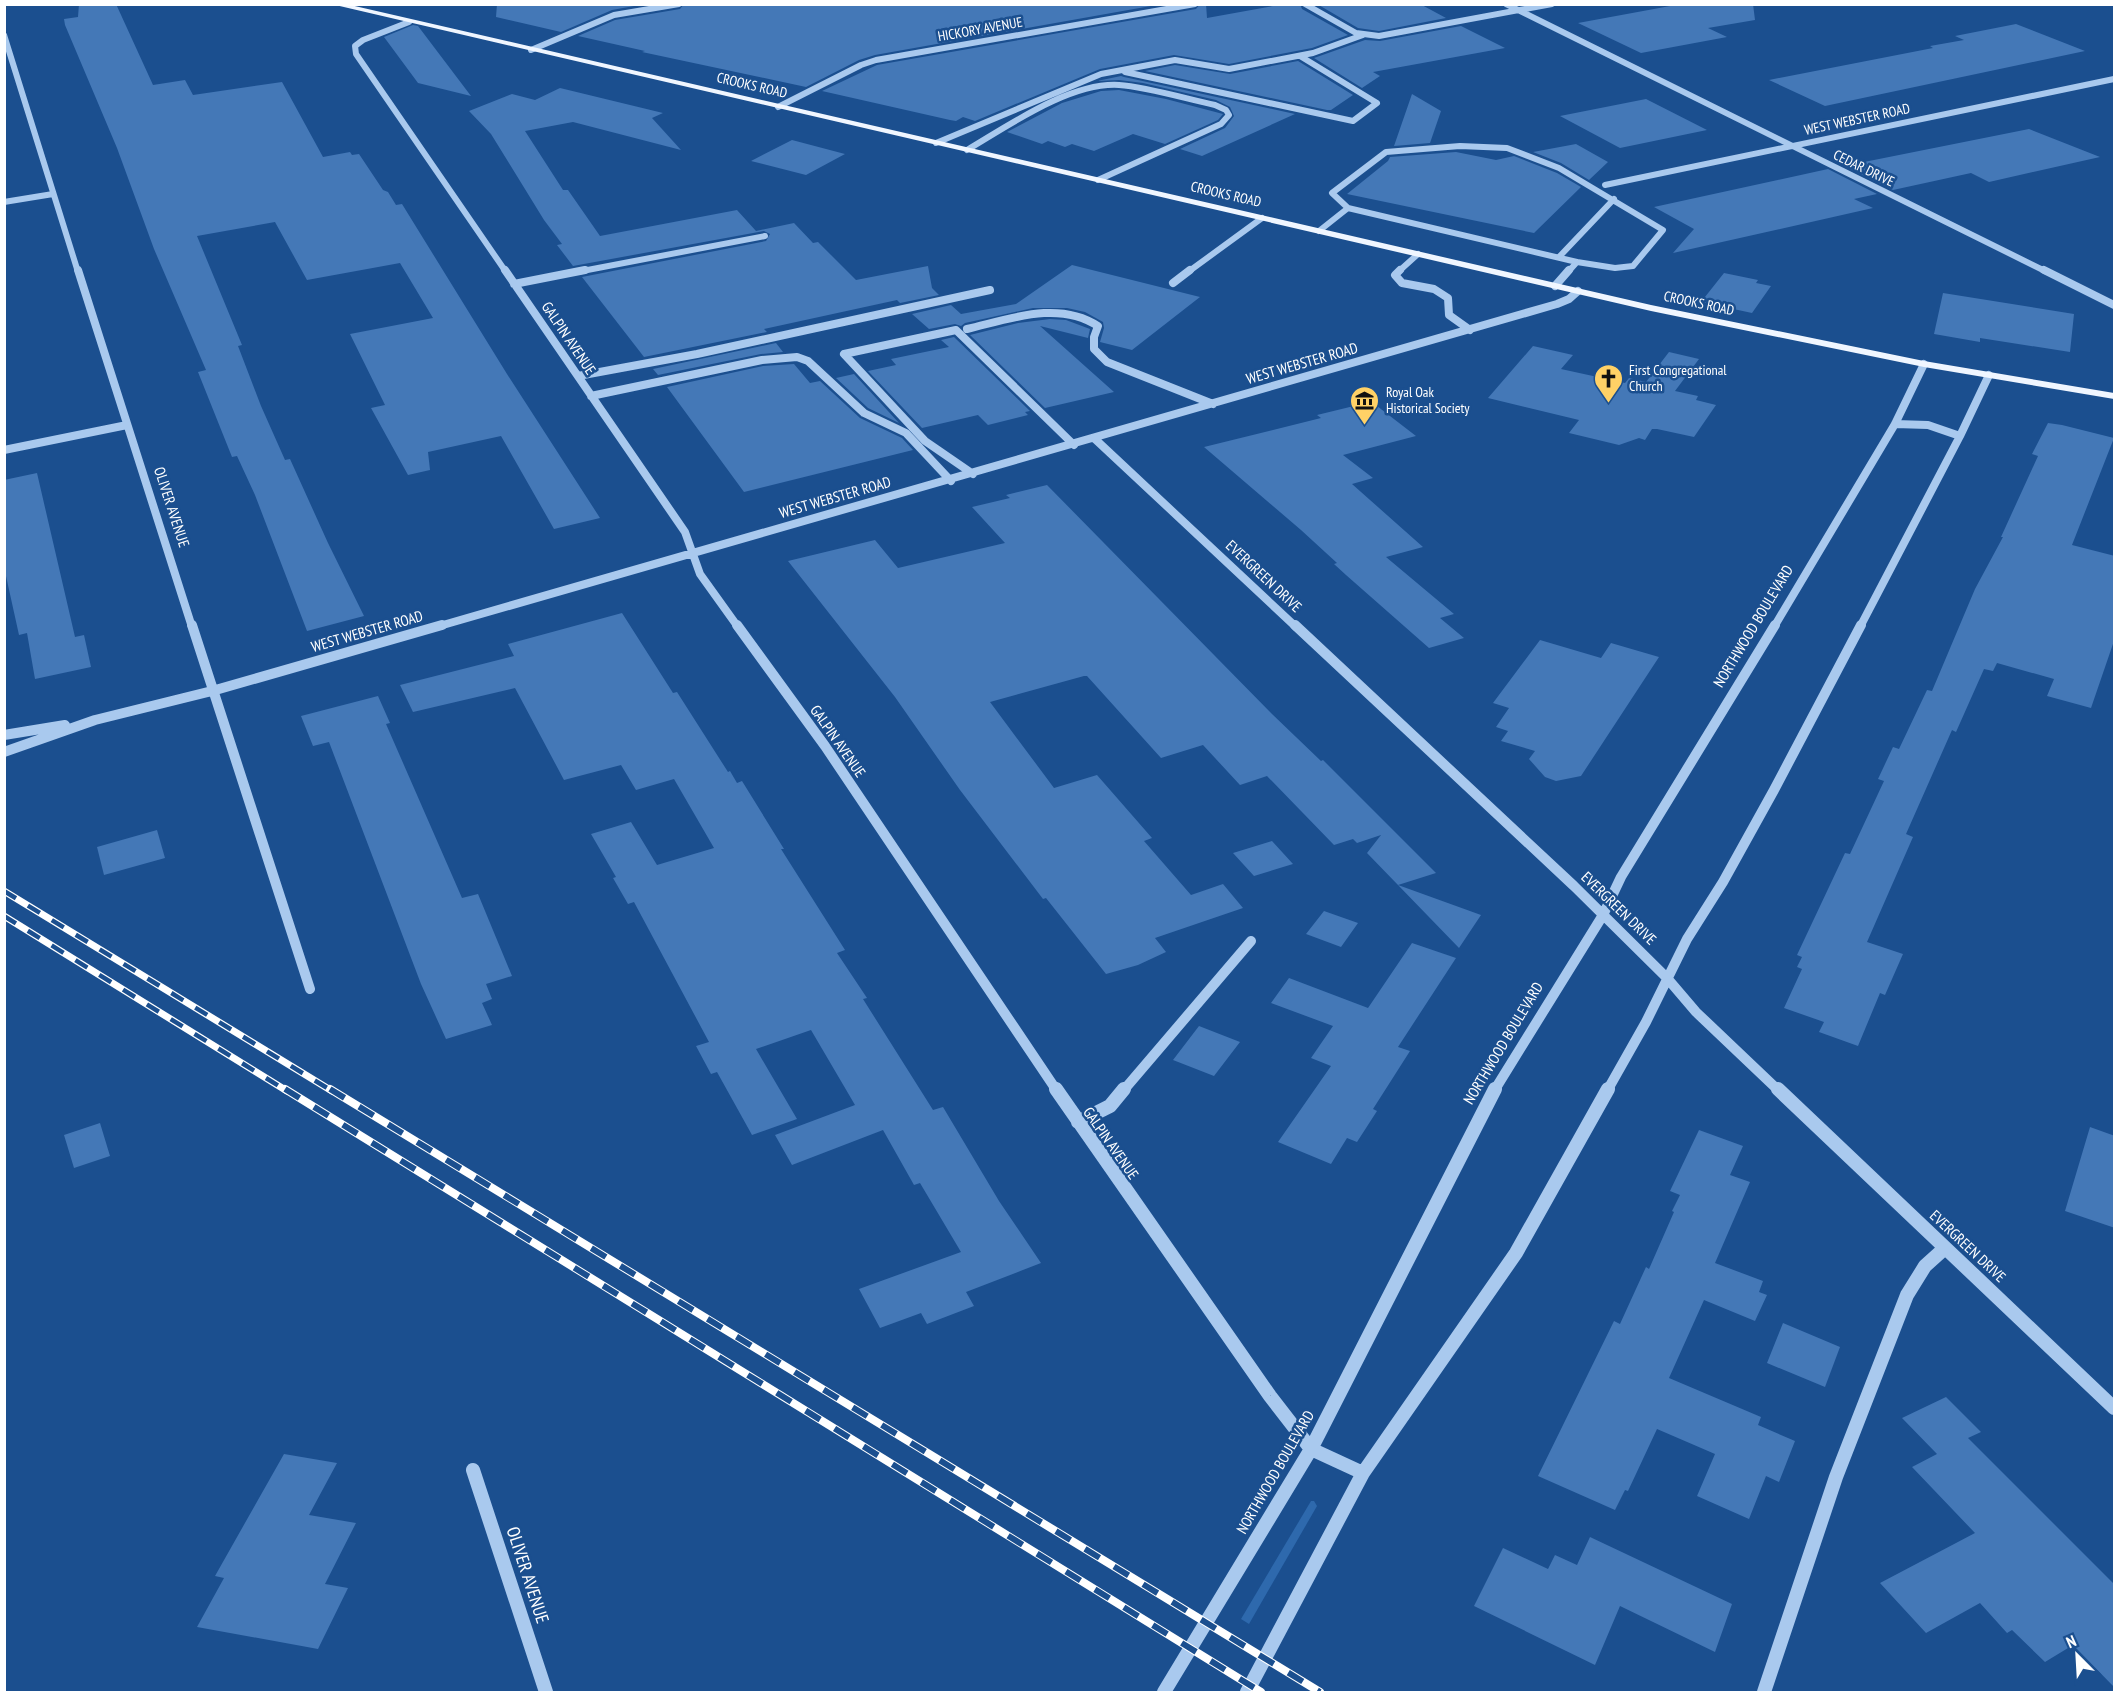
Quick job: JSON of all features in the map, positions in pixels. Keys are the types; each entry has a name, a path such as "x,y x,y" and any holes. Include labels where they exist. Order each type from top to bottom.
{"main road":[{"name":"CROOKS ROAD","path":"334,4 1765,333 1924,364 2115,396"}],"street":[{"path":"531,50 615,15 679,4"},
{"name":"HICKORY AVENUE","path":"778,107 861,65 876,60 1195,4"},
{"path":"1305,4 1363,35"},
{"name":"CEDAR DRIVE","path":"1506,4 2115,305"},
{"path":"936,143 1091,76 1175,60 1229,69 1300,56 1363,35 1379,36 1552,4"},
{"name":"GALPIN AVENUE","path":"409,22 357,43 354,50 685,532 700,574 825,746 1078,1122 1270,1396 1311,1449 1363,1473"},
{"name":"OLIVER AVENUE","path":"4,35 212,691 310,989"},
{"path":"1119,70 1353,122 1377,103 1300,56"},
{"name":"WEST WEBSTER ROAD","path":"1605,185 2115,79"},
{"path":"967,150 1019,119 1069,97 1108,84 1215,105 1226,110 1229,115 1221,124 1098,180"},
{"path":"1460,146 1507,148 1559,168 1614,199 1664,230 1633,266 1615,268 1577,262 1348,208 1332,193 1386,152 1460,146"},
{"path":"4,202 53,194"},
{"path":"1559,257 1614,199"},
{"path":"1319,231 1348,208"},
{"path":"1173,283 1262,218"},
{"path":"514,284 765,236"},
{"path":"1418,254 1395,275 1401,283 1434,290 1448,298 1449,315 1470,330"},
{"path":"1555,286 1577,262"},
{"path":"578,376 697,354 990,290"},
{"name":"WEST WEBSTER ROAD","path":"4,735 95,720 212,691 1470,330 1557,304 1569,299 1578,291"},
{"path":"968,329 1043,312 1062,311 1083,317 1098,326 1094,337 1094,349 1107,362 1213,404"},
{"path":"973,474 925,441 844,354 956,330 1074,445"},
{"path":"591,396 762,360 797,357 808,361 864,413 906,433 951,480"},
{"name":"NORTHWOOD BOULEVARD","path":"1164,1692 1311,1449 1489,1099 1603,915 1621,877 1895,424 1924,364"},
{"path":"1247,1692 1363,1473 1516,1253 1646,1022 1687,939 1723,882 1774,790 1960,436 1989,375"},
{"path":"1895,424 1917,422 1934,425 1960,436"},
{"path":"4,450 127,425"},
{"name":"EVERGREEN DRIVE","path":"1095,439 1603,915 1667,978 1696,1012 2115,1408"},
{"name":"WEST WEBSTER ROAD","path":"4,752 95,720"},
{"path":"1078,1122 1110,1106 1251,940"},
{"path":"1764,1692 1836,1477 1907,1295 1925,1266 1945,1248"},
{"name":"OLIVER AVENUE","path":"473,1470 546,1692"}],"shaded area":[{"path":"1311,1501 1314,1501 1317,1506 1249,1624 1241,1619"}],"building":[{"path":"79,4 116,4 153,85 185,80 193,95 282,82 323,157 350,152 352,155 359,154 383,190 388,192 396,205 402,204 507,374 600,518 554,529 501,436 428,452 430,470 408,475 371,408 385,405 350,334 433,318 400,263 307,280 275,222 197,236 242,345 238,346 261,406 285,460 290,459 364,616 307,631 255,495 237,456 232,457 198,372 206,370 154,249 117,148 65,25 64,19 78,17"},
{"path":"497,4 645,4 612,10 561,32 496,17"},
{"path":"684,4 1162,4 875,55 859,60 806,87 578,36 615,20 680,9"},
{"path":"1200,4 1206,4 1207,18 1284,4 1300,4 1302,9 1348,35 1312,48 1229,64 1174,55 1100,69 975,121 963,117 956,121 950,120 822,91 877,65 1196,9"},
{"path":"1317,4 1420,4 1446,18 1379,31 1358,28"},
{"path":"1681,4 1753,4 1755,20 1708,28 1727,37 1641,53 1578,23"},
{"path":"2016,24 2085,51 1825,106 1769,80 1933,48 1930,46 1964,40 1955,36"},
{"path":"413,25 418,26 471,96 418,83 384,37"},
{"path":"1461,26 1505,48 1373,72 1380,76 1362,88 1314,58 1365,40 1380,41"},
{"path":"1298,61 1353,95 1331,110 1327,110 1145,71 1175,65 1230,74"},
{"path":"1121,76 1295,114 1202,156 1180,149 1225,128 1234,116 1230,107 1216,100 1143,83 1119,80 1097,81"},
{"path":"560,88 663,113 652,118 681,150 573,122 525,131 563,190 568,190 600,236 737,210 756,231 794,223 813,243 818,242 856,280 928,266 932,288 939,295 900,303 897,300 764,329 767,332 644,357 582,277 766,241 770,234 764,231 573,266 557,245 562,244 544,220 491,134 469,111 512,94 535,100"},
{"path":"1119,90 1223,114 1218,120 1165,144 1133,134 1094,151 1072,144 1065,147 1048,141 1042,144 1007,132 1062,103 1101,91"},
{"path":"1412,94 1441,111 1430,143 1394,146"},
{"path":"1646,99 1707,130 1620,148 1560,116"},
{"path":"2029,129 2100,157 1989,182 1971,173 1893,190 1844,166"},
{"path":"792,140 845,154 806,175 751,161"},
{"path":"1576,144 1608,162 1589,180 1561,163 1533,152"},
{"path":"1456,152 1496,160 1514,156 1557,173 1581,187 1534,233 1347,194 1390,157"},
{"path":"1828,169 1877,194 1854,199 1873,208 1673,253 1694,229 1654,207"},
{"path":"1072,265 1200,297 1132,350 1100,342 1104,328 1103,322 1085,312 1067,308 1033,308 965,323 961,326 955,324 929,329 912,314 951,305 961,314 1016,304"},
{"path":"1724,273 1758,280 1756,283 1771,286 1752,313 1701,302"},
{"path":"1943,293 2074,314 2070,352 1980,338 1980,342 1934,334"},
{"path":"1050,319 1066,320 1090,329 1088,338 1040,326 1114,392 1045,408 970,335 1018,323"},
{"path":"954,337 1030,411 1025,412 1028,415 988,425 978,415 922,428 868,371 896,365 891,359 949,347 941,340"},
{"path":"776,343 783,352 761,354 658,375 653,369"},
{"name":"First Congregational Church","path":"1533,346 1573,355 1561,369 1625,383 1629,378 1646,382 1669,352 1699,359 1675,391 1698,396 1696,400 1716,405 1694,437 1652,429 1645,440 1639,438 1619,445 1569,433 1579,420 1488,398"},
{"path":"794,364 810,383 820,381 860,418 902,438 913,450 744,492 667,387 763,366"},
{"path":"854,374 899,423 868,408 836,378"},
{"path":"1358,405 1363,409 1377,406 1416,436 1343,455 1373,478 1352,484 1423,547 1386,557 1454,614 1440,618 1464,638 1429,648 1334,564 1337,563 1301,530 1204,447 1321,418 1317,415"},
{"path":"2048,423 2114,438 2072,545 2115,556 2115,638 2091,708 2047,696 2054,679 1997,663 1993,671 1984,669 1956,732 1952,730 1906,834 1913,837 1867,942 1903,954 1885,995 1880,993 1858,1046 1819,1032 1824,1022 1784,1008 1802,969 1797,967 1802,957 1797,955 1845,853 1850,854 1884,781 1878,779 1893,747 1899,749 1927,690 1932,691 1975,589 2003,537 2001,537 2038,456 2032,454"},
{"path":"37,473 75,637 84,635 91,667 35,679 27,633 19,635 4,567 4,480"},
{"path":"1047,485 1272,714 1321,761 1323,760 1436,873 1398,885 1481,915 1459,948 1367,853 1381,835 1357,843 1353,839 1334,845 1267,776 1240,785 1203,745 1161,758 1087,676 1084,676 990,702 1054,788 1097,775 1152,838 1144,841 1191,895 1223,884 1243,908 1155,938 1166,952 1138,965 1106,974 1046,898 1043,899 960,790 895,697 788,561 875,540 898,568 1005,543 972,507 1010,498 1006,495"},
{"path":"622,613 673,693 677,692 728,772 730,771 737,783 742,781 784,849 781,849 845,950 837,953 867,998 863,999 933,1110 943,1107 999,1201 1041,1263 966,1292 974,1306 927,1324 921,1313 880,1328 859,1289 961,1252 920,1183 914,1185 883,1130 792,1165 775,1135 855,1105 811,1030 756,1049 797,1119 752,1135 717,1072 711,1074 696,1046 709,1042 634,902 628,904 613,878 616,877 591,834 631,822 657,865 714,848 674,779 636,790 621,765 564,780 515,688 413,712 400,685 514,656 508,644"},
{"path":"1540,640 1601,658 1611,643 1659,657 1581,776 1556,781 1545,777 1529,759 1535,751 1501,741 1508,731 1496,727 1509,708 1493,703"},
{"path":"378,696 390,723 386,724 462,898 478,894 512,976 486,984 492,999 482,1003 492,1025 446,1039 421,984 329,742 313,746 301,716"},
{"path":"157,830 165,858 104,875 97,847"},
{"path":"1272,841 1293,864 1254,876 1233,853"},
{"path":"1324,911 1358,923 1341,947 1306,934"},
{"path":"1412,943 1456,958 1398,1047 1410,1051 1373,1109 1377,1111 1357,1142 1347,1138 1331,1164 1278,1142 1331,1066 1311,1058 1333,1026 1271,1003 1289,978 1368,1008"},
{"path":"1199,1026 1240,1042 1214,1076 1173,1060"},
{"path":"100,1123 110,1156 74,1168 64,1135"},
{"path":"2090,1127 2115,1136 2115,1228 2065,1211"},
{"path":"1699,1130 1743,1146 1730,1175 1750,1182 1715,1263 1763,1281 1759,1292 1767,1295 1755,1321 1704,1300 1669,1378 1761,1417 1758,1425 1795,1441 1779,1482 1766,1476 1749,1519 1697,1496 1715,1454 1657,1429 1628,1491 1625,1490 1615,1510 1538,1476 1614,1321 1620,1324 1646,1267 1649,1269 1680,1195 1670,1191"},
{"path":"1783,1323 1840,1347 1825,1387 1767,1363"},
{"path":"1946,1397 1981,1432 1968,1438 2115,1585 2115,1688 2073,1645 2045,1662 2012,1630 2007,1633 1980,1603 1926,1633 1880,1583 1975,1533 1912,1467 1937,1454 1902,1418"},
{"path":"284,1454 337,1463 309,1515 356,1523 325,1584 348,1588 318,1649 197,1627 224,1578 215,1576"},
{"path":"1590,1537 1732,1604 1715,1652 1620,1606 1595,1665 1474,1606 1503,1548 1548,1569 1555,1555 1577,1565"}],"railway":[{"path":"4,891 332,1091"},
{"path":"4,916 287,1091"},
{"path":"285,1089 1261,1692"},
{"path":"330,1089 1320,1692"}],"place":[{"name":"First Congregational Church","path":"1608,404"},
{"name":"Royal Oak Historical Society","path":"1365,426"}]}
